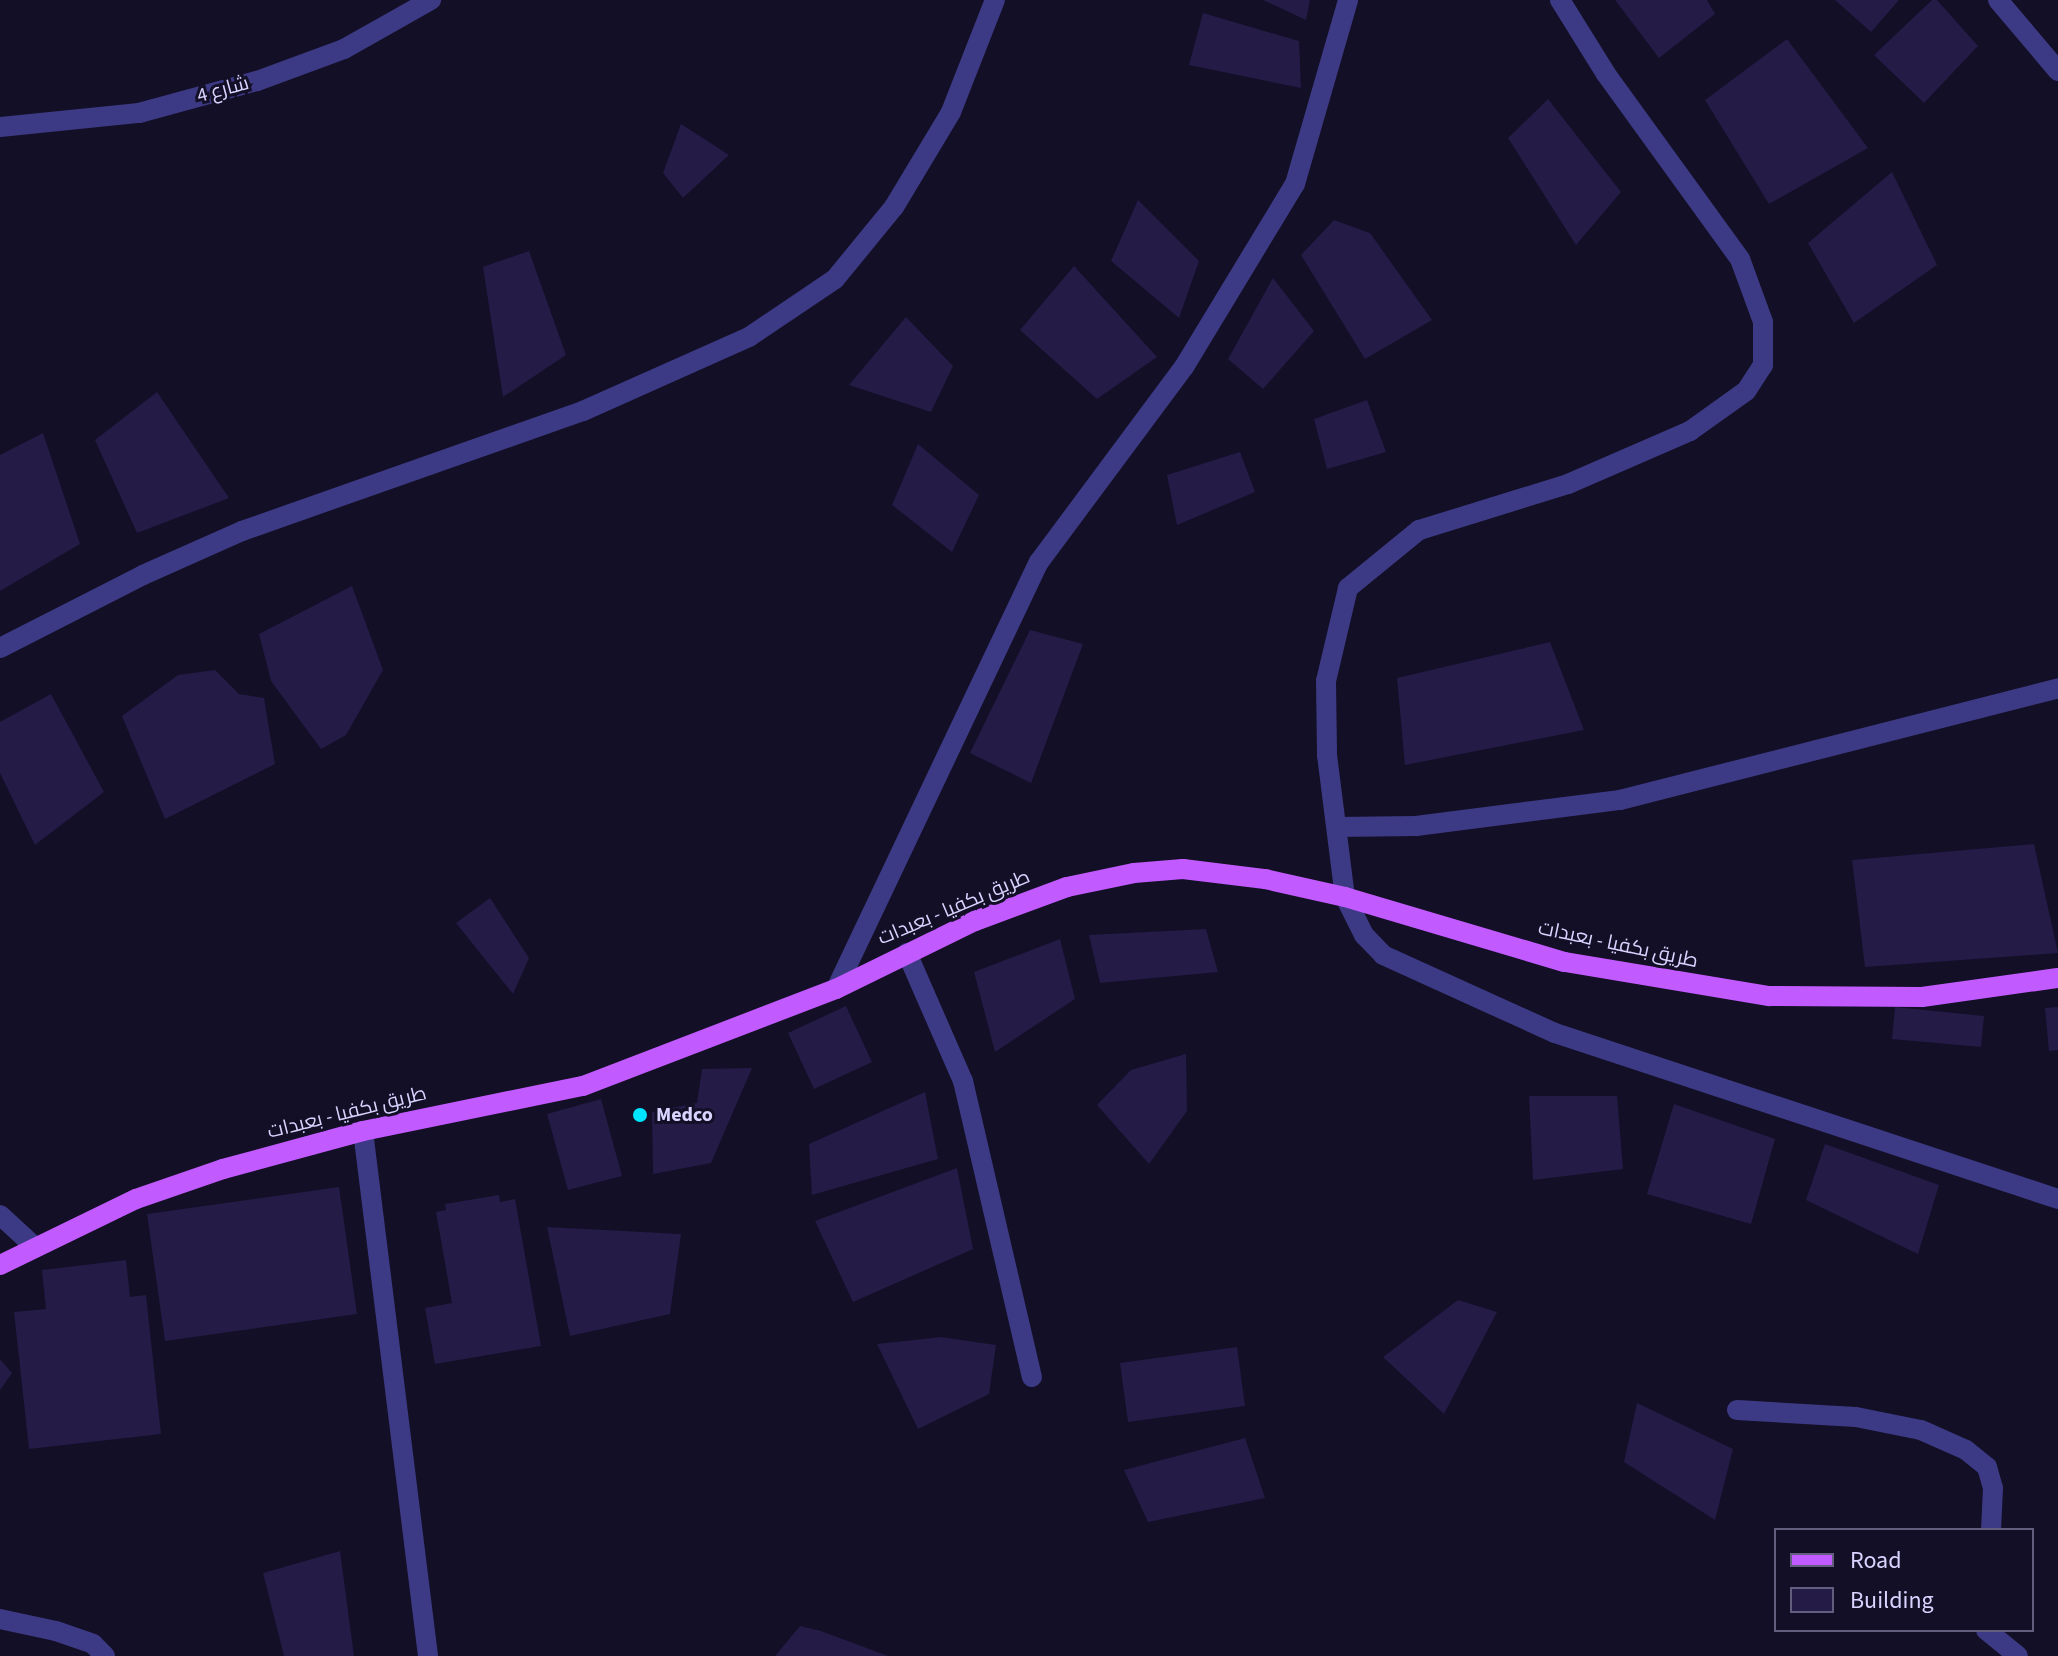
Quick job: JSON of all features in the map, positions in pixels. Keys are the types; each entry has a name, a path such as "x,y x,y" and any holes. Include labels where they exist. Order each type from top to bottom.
{"main road":[{"name":"طريق بكفيا - بعبدات","path":"0,1265 136,1199 363,1131 583,1086 836,989 907,953 1067,887 1134,873 1183,869 1345,897 1565,962 1769,996 1922,997 2058,978"}],"street":[{"name":"شارع 4","path":"0,127 139,113 257,81 344,49 431,0"},
{"path":"0,648 242,531 583,411 749,337 835,279 894,207 951,112 995,0"},
{"path":"836,989 1039,562 1192,355 1295,184 1348,0"},
{"path":"1560,0 1606,74 1740,259 1763,322 1763,365 1746,391 1690,431 1568,484 1419,530 1348,588 1326,681 1327,755 1345,897 1364,935 1383,955 1555,1033 2058,1199"},
{"path":"1998,0 2058,71"},
{"path":"1337,827 1416,826 1620,800 2058,688"},
{"path":"907,953 963,1081 1032,1377"},
{"path":"363,1131 428,1656"},
{"path":"0,1215 34,1246"},
{"path":"1737,1410 1856,1417 1921,1430 1966,1450 1987,1467 1993,1488 1991,1528"},
{"path":"0,1619 93,1644 105,1656"},
{"path":"1988,1632 2018,1656"}],"building":[{"path":"1263,0 1310,0 1306,20"},
{"path":"1615,0 1707,0 1715,14 1659,58"},
{"path":"1835,0 1899,0 1871,32"},
{"path":"1932,0 1937,0 1978,46 1924,103 1874,55"},
{"path":"1203,13 1299,41 1301,88 1189,65"},
{"path":"1787,39 1868,148 1769,204 1705,100"},
{"path":"1548,99 1621,192 1576,245 1508,138"},
{"path":"681,124 729,155 683,198 663,173"},
{"path":"1892,172 1937,265 1854,323 1808,243"},
{"path":"1138,200 1199,261 1179,318 1111,261"},
{"path":"1334,220 1370,233 1432,320 1365,359 1301,255"},
{"path":"529,251 566,355 503,397 483,267"},
{"path":"1074,266 1157,357 1097,399 1020,330"},
{"path":"1273,278 1314,331 1263,389 1228,359"},
{"path":"906,317 953,366 931,412 849,385"},
{"path":"157,392 229,498 137,533 95,440"},
{"path":"1367,400 1386,452 1327,469 1314,419"},
{"path":"43,433 80,544 0,591 0,455"},
{"path":"918,444 979,495 952,552 892,505"},
{"path":"1240,452 1255,492 1177,525 1167,475"},
{"path":"352,586 383,670 346,735 321,749 271,681 259,634"},
{"path":"1030,630 1083,644 1031,783 970,753"},
{"path":"1550,642 1584,730 1405,765 1397,678"},
{"path":"215,670 239,694 264,698 275,764 165,819 122,716 178,675"},
{"path":"51,694 104,792 35,845 0,773 0,722"},
{"path":"2034,844 2058,953 1865,967 1852,860"},
{"path":"490,898 529,958 513,994 456,923"},
{"path":"1206,929 1218,972 1100,983 1089,935"},
{"path":"1060,939 1075,999 995,1052 974,972"},
{"path":"846,1006 872,1062 814,1089 788,1033"},
{"path":"1895,1007 1984,1016 1981,1047 1892,1039"},
{"path":"2058,1007 2058,1050 2049,1051 2045,1008"},
{"path":"1186,1054 1187,1111 1149,1164 1097,1105 1131,1070"},
{"path":"752,1068 711,1163 653,1174 652,1112 697,1103 702,1069"},
{"path":"925,1092 938,1159 812,1195 809,1144"},
{"path":"1529,1096 1617,1096 1623,1169 1533,1180"},
{"path":"601,1099 622,1176 568,1190 547,1114"},
{"path":"1674,1104 1775,1139 1751,1224 1647,1194"},
{"path":"1825,1144 1939,1185 1918,1254 1806,1200"},
{"path":"957,1168 973,1249 853,1302 815,1221"},
{"path":"339,1187 357,1314 165,1341 147,1214"},
{"path":"499,1195 500,1202 515,1199 541,1346 435,1364 425,1308 452,1303 436,1212 446,1210 445,1204"},
{"path":"547,1227 681,1234 670,1314 570,1336"},
{"path":"126,1260 130,1297 146,1295 161,1434 29,1449 14,1312 46,1309 42,1270"},
{"path":"1458,1300 1497,1312 1444,1414 1383,1357"},
{"path":"941,1337 996,1345 989,1394 918,1429 877,1344"},
{"path":"1237,1347 1245,1406 1128,1422 1120,1363"},
{"path":"0,1359 12,1373 0,1390"},
{"path":"1637,1403 1733,1449 1715,1520 1624,1462"},
{"path":"1245,1438 1265,1498 1148,1522 1124,1470"},
{"path":"340,1551 354,1656 284,1656 263,1573"},
{"path":"800,1626 821,1631 888,1656 775,1656"}],"place":[{"name":"Medco","path":"640,1115"}]}
